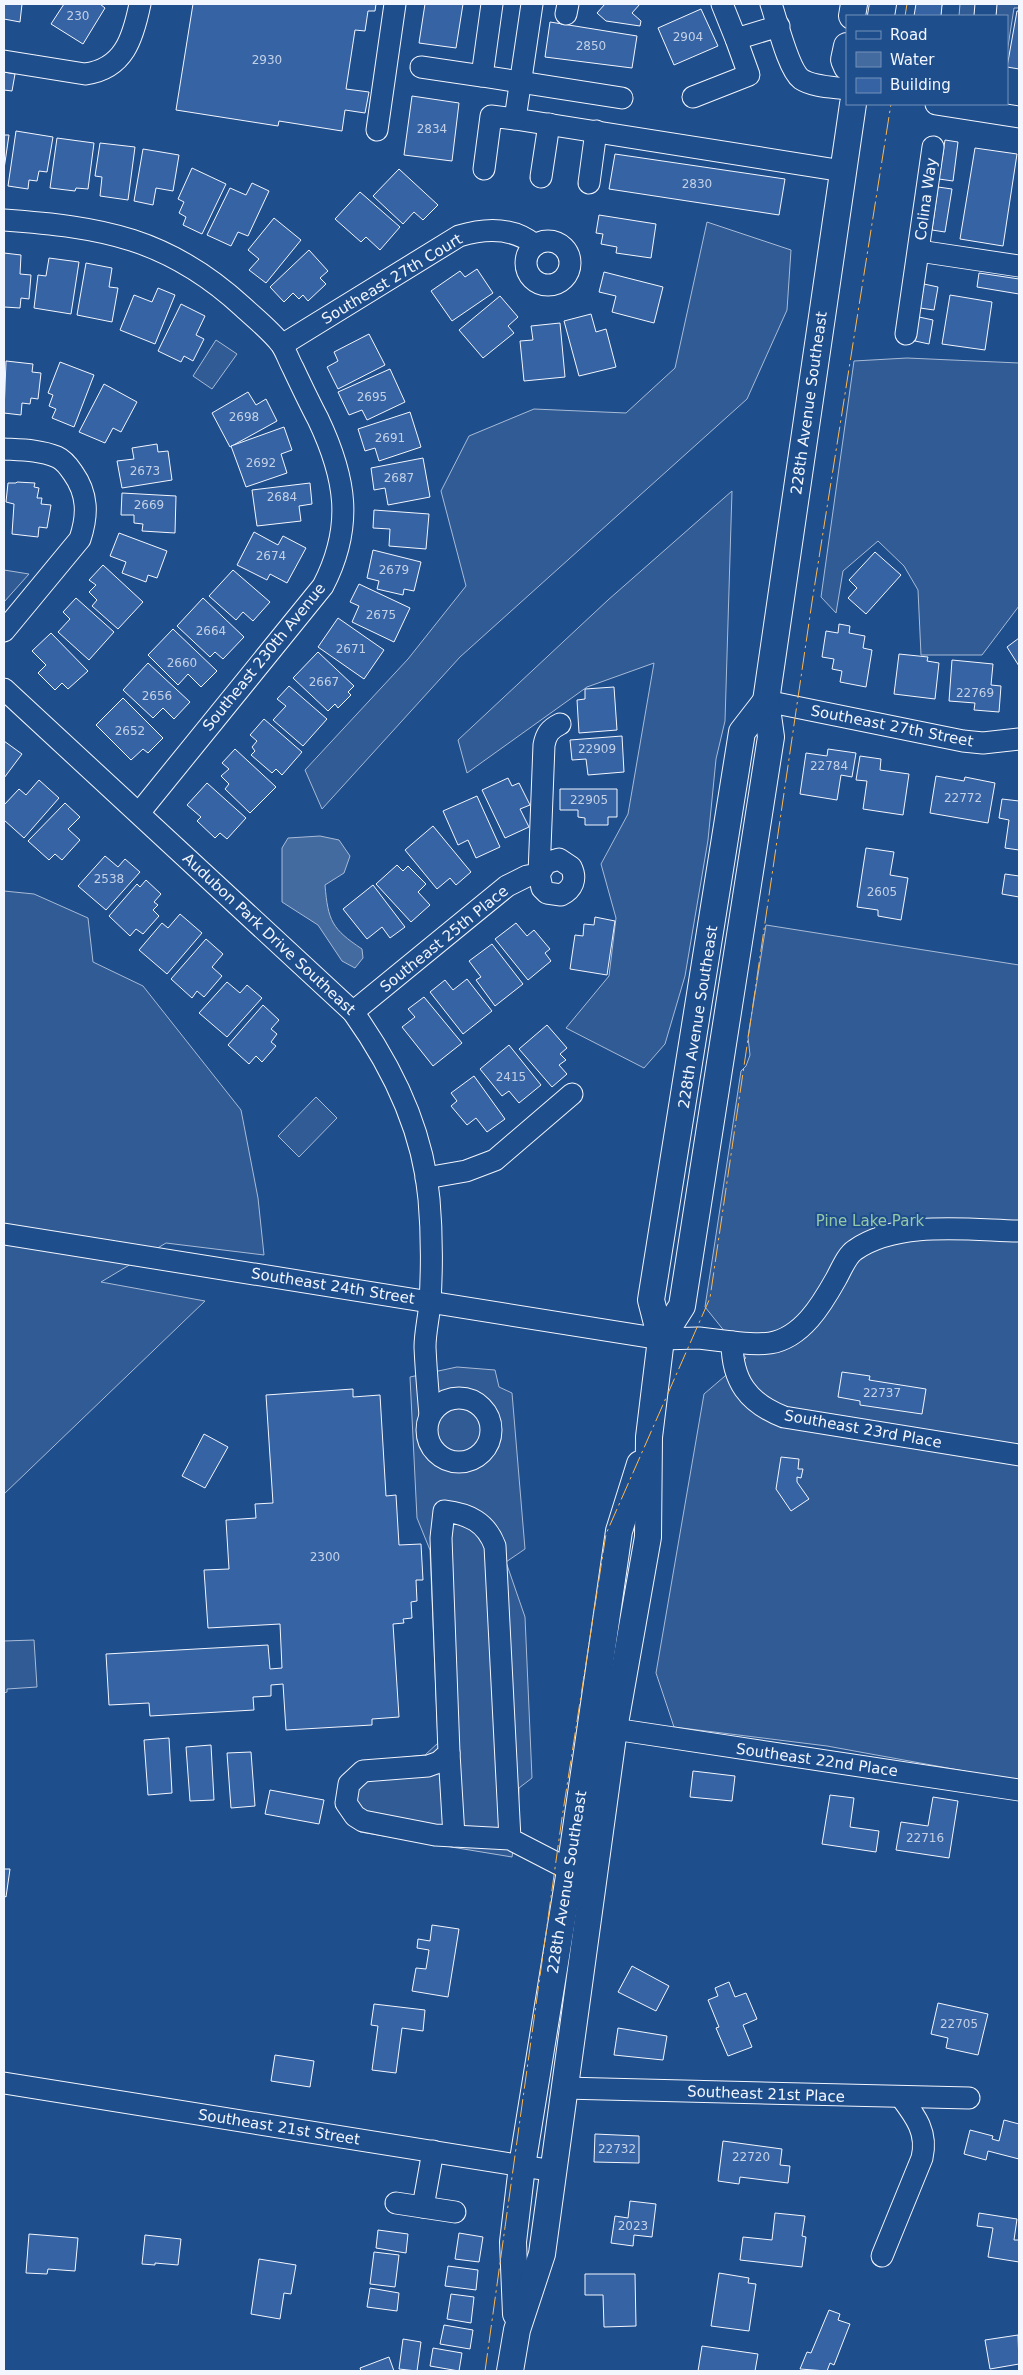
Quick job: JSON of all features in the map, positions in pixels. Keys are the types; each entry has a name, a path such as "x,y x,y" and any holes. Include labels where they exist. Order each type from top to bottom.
{"main road":[{"path":"846,51 844,60 846,65"},
{"name":"228th Avenue Southeast","path":"661,1339 682,1306 771,737 766,701 853,105"},
{"name":"228th Avenue Southeast","path":"510,2371 517,2330 542,2254 614,1730 648,1537 649,1437 661,1339 652,1300 742,732 766,701"},
{"path":"714,914 742,920"},
{"name":"228th Avenue Southeast","path":"517,2330 513,2242 522,2166 570,1870 619,1531 649,1437"},
{"path":"570,1870 576,1894 574,1931 578,1983"}],"street":[{"path":"4,61 85,74 97,72 119,58 135,28 140,4"},
{"path":"376,130 395,4"},
{"path":"482,76 492,4"},
{"path":"516,119 532,4"},
{"path":"693,97 749,75 722,4"},
{"path":"771,4 793,66 802,79 814,84 846,89"},
{"path":"736,39 779,26"},
{"path":"421,67 622,98"},
{"path":"948,105 972,107 1019,117"},
{"path":"484,168 491,116 843,171"},
{"path":"541,177 549,124"},
{"path":"589,183 596,131"},
{"name":"Colina Way","path":"906,334 933,146"},
{"path":"4,220 74,226 109,232 150,246 191,266 222,287 282,345"},
{"name":"Southeast 27th Court","path":"282,345 460,236 480,230 499,230 517,235 535,245"},
{"name":"Colina Way","path":"919,251 1019,266"},
{"name":"Southeast 230th Avenue","path":"139,813 323,586 334,565 342,536 344,509 340,480 324,433 282,345"},
{"path":"4,448 40,452 59,458 69,467 81,484 86,505 85,524 80,539 4,631"},
{"name":"Audubon Park Drive Southeast","path":"4,689 353,1012 378,1048 397,1081 410,1114 423,1157 426,1178 430,1231 430,1301 425,1345 430,1415"},
{"name":"Southeast 27th Street","path":"766,701 963,741 983,743 1019,739"},
{"name":"Southeast 25th Place","path":"353,1012 507,886 527,876 539,874 545,736 550,729 560,724"},
{"path":"426,1178 466,1171 495,1160 572,1094"},
{"path":"661,1339 699,1338 732,1342 769,1343 780,1340 792,1333 818,1311 852,1251 876,1238 899,1232 1019,1231"},
{"name":"Southeast 24th Street","path":"4,1234 661,1339"},
{"name":"Southeast 23rd Place","path":"732,1342 732,1360 736,1376 758,1403 784,1417 1019,1455"},
{"path":"454,1836 441,1538 444,1511 461,1513 477,1520 490,1533 495,1546 510,1839"},
{"name":"Southeast 22nd Place","path":"614,1730 1019,1790"},
{"path":"449,1752 439,1762 428,1766 363,1771 349,1784 346,1803 355,1816 364,1821 435,1835 510,1839 570,1870"},
{"name":"Southeast 21st Street","path":"4,2083 554,2171"},
{"name":"Southeast 21st Place","path":"564,2088 969,2098"},
{"path":"882,2256 922,2158 925,2145 924,2134 916,2118 901,2097"},
{"path":"423,2207 433,2151"},
{"path":"396,2203 455,2212"}],"shaded area":[{"path":"960,4 1019,4 1019,8 1014,8 1008,47 1008,15 959,15"},
{"path":"707,222 791,250 787,310 747,399 460,657 322,809 305,770 408,659 466,586 441,491 469,436 534,409 626,413 675,368"},
{"path":"216,340 237,354 212,389 193,376"},
{"path":"907,358 1019,363 1019,606 982,655 921,655 918,590 904,566 878,541 843,571 836,613 821,597 854,361"},
{"path":"732,491 725,721 716,759 708,840 685,976 665,1044 644,1068 566,1028 609,976 616,918 601,864 628,814 654,663 587,687 467,773 458,740 608,600"},
{"path":"4,570 29,574 4,602"},
{"path":"4,891 34,894 88,918 93,962 143,986 241,1110 258,1198 264,1255 166,1243 101,1282 205,1301 4,1494"},
{"path":"766,925 1019,965 1019,1781 827,1746 674,1727 656,1673 704,1394 746,1358 705,1307 741,1071 746,1066 750,1055 748,1037"},
{"path":"316,1097 337,1118 299,1157 278,1136"},
{"path":"457,1367 495,1370 499,1387 512,1393 525,1549 506,1562 525,1617 532,1778 519,1788 518,1820 512,1857 360,1832 341,1814 360,1762 425,1755 438,1743 430,1550 417,1518 410,1377"},
{"path":"34,1640 37,1687 7,1689 7,1692 4,1693 4,1641"}],"water":[{"path":"320,836 339,840 350,856 344,873 325,885 328,907 333,923 344,936 362,949 363,958 355,968 342,961 318,925 282,902 282,848 288,838"}],"building":[{"path":"4,4 22,4 20,22 4,19"},
{"path":"64,4 100,4 105,8 83,44 51,24"},
{"path":"193,4 376,4 375,11 368,11 365,31 355,30 346,89 369,92 365,113 345,110 342,131 279,121 278,126 176,110"},
{"path":"425,4 463,4 456,48 419,43"},
{"path":"605,4 640,4 632,13 641,21 640,26 606,21 597,13"},
{"path":"916,4 945,4 942,5 941,15 914,15"},
{"path":"701,9 718,46 674,65 658,28"},
{"path":"1017,11 1019,11 1019,69 1008,67"},
{"path":"550,22 637,36 632,68 545,57"},
{"path":"4,72 15,74 12,91 4,90"},
{"path":"412,96 459,103 452,161 404,155"},
{"path":"16,131 53,137 47,172 39,171 37,181 29,180 28,189 8,186"},
{"path":"4,135 9,135 4,169"},
{"path":"57,138 94,143 88,189 76,188 75,191 50,188"},
{"path":"945,140 958,142 953,181 939,179"},
{"path":"100,143 135,147 128,200 100,196 102,177 95,176"},
{"path":"975,148 1017,154 1003,246 960,239"},
{"path":"143,149 179,155 173,191 156,188 153,205 134,201"},
{"path":"615,154 785,179 779,215 609,189"},
{"path":"192,168 226,184 202,234 183,225 186,217 179,213 184,202 178,199"},
{"path":"399,169 438,205 423,220 414,212 403,224 373,196"},
{"path":"252,183 269,191 248,236 238,232 231,246 207,235 230,188 246,195"},
{"path":"938,187 952,189 945,232 932,230"},
{"path":"360,192 400,227 380,250 366,237 361,242 335,219"},
{"path":"599,215 656,224 651,258 616,253 617,247 601,244 603,234 596,233"},
{"path":"274,218 301,240 266,283 249,270 259,259 248,250"},
{"path":"309,250 328,271 320,278 326,284 308,301 303,295 299,299 293,293 284,302 270,287"},
{"path":"4,253 21,255 20,274 31,275 29,299 21,298 20,308 4,307"},
{"path":"49,258 79,262 71,314 34,308 38,275 46,276"},
{"path":"86,263 112,268 109,287 118,288 112,322 77,315"},
{"path":"477,269 493,293 452,321 431,291 460,271 465,277"},
{"path":"604,272 663,287 654,323 612,312 616,296 599,292"},
{"path":"979,273 1019,279 1019,294 977,287"},
{"path":"924,284 938,287 934,310 920,308"},
{"path":"158,288 175,295 155,344 120,330 134,295 152,302"},
{"path":"950,295 992,302 985,350 942,344"},
{"path":"500,296 518,317 508,326 514,333 483,358 459,330"},
{"path":"181,304 205,316 196,335 204,339 193,361 184,356 181,362 158,351"},
{"path":"591,314 596,332 606,329 616,367 579,376 564,321"},
{"path":"919,317 933,320 929,344 915,341"},
{"path":"560,323 565,377 524,381 520,341 533,340 531,326"},
{"path":"369,334 385,365 338,389 327,367 338,361 334,352"},
{"path":"6,361 33,364 32,372 41,373 38,399 31,398 30,404 22,403 21,415 4,413"},
{"path":"60,362 94,375 74,427 52,418 56,409 49,406 53,395 48,393"},
{"path":"390,369 405,402 367,420 362,410 349,415 338,392"},
{"path":"104,384 137,402 121,432 113,428 105,443 79,432"},
{"path":"248,392 256,405 266,399 277,421 230,447 212,413"},
{"path":"410,412 421,447 379,461 375,448 365,451 358,429"},
{"path":"284,427 292,450 281,454 287,473 246,487 231,446"},
{"path":"157,444 158,452 168,451 172,480 122,488 117,461 134,459 132,448"},
{"path":"423,458 430,497 388,505 385,488 374,490 371,468"},
{"path":"8,483 35,483 34,487 39,488 37,498 42,498 41,504 51,505 47,528 39,527 38,537 12,534 14,504 6,502"},
{"path":"310,483 312,504 299,506 301,521 257,526 252,490"},
{"path":"122,493 176,496 175,533 142,531 143,524 134,523 134,515 121,515"},
{"path":"374,510 429,514 426,549 389,546 390,529 373,528"},
{"path":"254,532 278,545 283,536 306,548 287,583 270,574 267,580 237,565"},
{"path":"119,533 167,551 157,578 148,575 146,582 122,573 126,562 110,556"},
{"path":"373,550 421,562 414,591 404,589 403,595 377,589 379,581 367,578"},
{"path":"875,552 901,575 866,614 848,598 857,588 849,580"},
{"path":"103,565 143,602 118,629 92,606 97,600 89,592 96,585 89,580"},
{"path":"233,570 270,602 253,621 243,612 236,620 209,596"},
{"path":"359,584 410,608 394,642 352,622 359,606 350,602"},
{"path":"76,598 114,632 89,660 58,632 70,619 63,612"},
{"path":"203,598 244,637 223,659 215,652 210,657 177,626"},
{"path":"338,618 384,650 364,679 318,647"},
{"path":"839,624 850,626 849,633 865,636 863,648 872,650 866,687 840,682 842,671 832,669 834,659 822,657 826,631 838,633"},
{"path":"173,629 217,671 201,687 188,674 178,685 148,655"},
{"path":"51,633 88,671 68,689 62,683 55,690 38,673 46,665 32,651"},
{"path":"1019,638 1019,666 1007,647"},
{"path":"318,652 354,686 348,692 351,695 338,708 335,704 328,711 293,678"},
{"path":"899,654 928,657 927,661 939,663 935,699 894,694"},
{"path":"952,660 993,664 991,685 1001,686 999,712 974,710 975,703 949,701"},
{"path":"148,663 190,702 174,719 163,708 153,718 123,690"},
{"path":"289,686 327,719 303,746 273,720 286,706 277,699"},
{"path":"614,687 617,730 579,733 577,700 585,699 585,689"},
{"path":"123,698 163,738 148,753 143,749 131,760 96,725"},
{"path":"264,719 302,752 282,775 276,769 272,773 251,755 255,751 252,747 257,741 250,735"},
{"path":"622,736 624,772 588,775 586,759 572,760 570,740"},
{"path":"4,741 22,754 4,778"},
{"path":"235,749 276,787 250,813 225,789 229,784 221,776 229,769 222,763"},
{"path":"828,749 856,753 852,777 841,775 837,800 800,794 806,753 827,756"},
{"path":"860,756 881,759 880,770 909,774 903,815 863,809 867,781 856,780"},
{"path":"936,776 964,781 965,777 995,783 988,823 930,813"},
{"path":"508,778 512,786 519,783 530,805 520,809 529,827 505,838 482,790"},
{"path":"39,780 59,798 24,838 4,820 4,805 19,789 26,795"},
{"path":"207,783 246,818 227,839 220,833 215,838 197,821 201,817 187,805"},
{"path":"560,789 617,789 617,817 608,817 608,825 585,825 585,818 578,817 578,810 560,810"},
{"path":"477,796 500,847 476,858 468,840 458,845 443,811"},
{"path":"1002,799 1019,801 1019,850 1005,848 1009,820 999,818"},
{"path":"65,803 80,817 68,829 80,840 62,860 55,854 49,860 28,841"},
{"path":"433,826 471,872 456,885 450,878 437,889 405,850"},
{"path":"866,848 894,852 890,875 908,878 901,920 878,916 878,910 857,907"},
{"path":"105,856 118,867 125,859 140,872 106,910 78,886"},
{"path":"397,865 403,871 408,866 426,884 418,892 430,905 411,922 376,884"},
{"path":"1005,874 1019,876 1019,897 1002,894"},
{"path":"146,880 161,894 154,902 158,905 153,910 159,916 143,934 136,929 130,936 109,916 137,884 140,887"},
{"path":"373,885 405,927 390,938 382,927 367,939 343,909"},
{"path":"180,914 202,933 167,974 139,950 162,923 168,928"},
{"path":"595,917 615,921 607,975 570,969 575,935 583,936 584,924 594,925"},
{"path":"516,923 527,936 534,930 550,949 545,953 551,961 528,980 495,939"},
{"path":"206,939 223,954 212,967 222,976 204,997 197,991 192,998 171,979"},
{"path":"492,944 523,984 495,1006 476,980 481,977 469,961"},
{"path":"467,979 492,1011 463,1034 430,992 445,980 453,990"},
{"path":"227,982 240,993 247,985 262,998 227,1037 199,1013"},
{"path":"424,997 462,1043 433,1066 402,1027 415,1017 408,1009"},
{"path":"263,1005 279,1020 271,1029 277,1034 271,1042 276,1046 262,1062 256,1056 249,1064 228,1045"},
{"path":"547,1025 567,1048 560,1054 566,1060 559,1065 567,1074 552,1087 519,1049"},
{"path":"509,1045 541,1085 519,1103 509,1091 502,1096 480,1069"},
{"path":"474,1076 505,1119 487,1132 476,1118 467,1125 451,1106 457,1101 451,1093"},
{"path":"842,1372 870,1376 869,1380 926,1389 922,1414 860,1405 860,1401 838,1397"},
{"path":"353,1389 353,1397 380,1395 386,1496 396,1495 399,1545 421,1544 423,1580 416,1580 417,1601 411,1602 412,1618 403,1619 404,1623 393,1624 399,1717 372,1719 372,1725 286,1730 283,1684 271,1685 271,1696 253,1697 254,1710 150,1716 149,1703 109,1705 106,1654 268,1645 270,1669 282,1668 280,1624 208,1628 204,1570 229,1569 226,1520 256,1518 255,1504 273,1503 266,1395"},
{"path":"204,1434 228,1447 205,1488 182,1476"},
{"path":"781,1457 799,1459 798,1469 803,1469 801,1478 797,1477 797,1482 809,1499 791,1511 776,1489"},
{"path":"169,1738 172,1793 148,1795 144,1740"},
{"path":"211,1745 214,1800 190,1801 186,1747"},
{"path":"251,1752 255,1806 231,1808 227,1753"},
{"path":"693,1771 735,1776 732,1801 690,1797"},
{"path":"270,1790 324,1800 319,1824 265,1814"},
{"path":"830,1795 854,1798 850,1827 879,1831 876,1852 822,1844"},
{"path":"933,1797 958,1801 949,1858 896,1850 901,1822 928,1826"},
{"path":"4,1869 10,1869 6,1897 4,1896"},
{"path":"432,1925 459,1929 448,1997 412,1991 416,1968 426,1969 429,1950 417,1948 418,1939 430,1941"},
{"path":"632,1966 669,1986 656,2011 618,1992"},
{"path":"729,1982 735,1997 746,1993 757,2019 743,2025 752,2047 728,2056 716,2028 719,2027 708,2000 718,1996 715,1988"},
{"path":"938,2003 988,2014 978,2055 946,2048 948,2038 931,2034"},
{"path":"374,2004 425,2010 423,2031 402,2028 396,2073 372,2070 378,2026 371,2025"},
{"path":"618,2028 667,2036 663,2060 614,2055"},
{"path":"275,2055 314,2061 310,2087 271,2081"},
{"path":"1004,2120 1019,2124 1019,2159 988,2151 986,2160 964,2154 970,2130 993,2136 992,2139 999,2141"},
{"path":"595,2134 639,2136 639,2163 594,2162"},
{"path":"723,2141 782,2149 780,2165 790,2166 788,2183 740,2177 739,2184 718,2181"},
{"path":"630,2201 656,2204 652,2237 634,2235 633,2246 611,2243 615,2216 628,2218"},
{"path":"775,2213 805,2216 802,2236 806,2237 802,2267 740,2260 743,2237 772,2240"},
{"path":"979,2213 1017,2219 1014,2240 1019,2240 1019,2262 988,2257 993,2228 977,2226"},
{"path":"378,2230 408,2234 406,2253 376,2248"},
{"path":"459,2233 483,2237 479,2262 455,2259"},
{"path":"29,2234 78,2238 75,2271 48,2269 47,2274 26,2273"},
{"path":"145,2235 181,2239 178,2265 142,2264"},
{"path":"374,2252 399,2255 395,2287 370,2284"},
{"path":"259,2259 296,2265 291,2294 284,2293 280,2319 251,2314"},
{"path":"448,2266 478,2270 476,2290 445,2286"},
{"path":"719,2273 749,2278 748,2283 756,2284 749,2331 711,2326"},
{"path":"585,2274 635,2274 636,2326 604,2327 603,2295 585,2295"},
{"path":"370,2288 399,2293 397,2311 367,2307"},
{"path":"451,2294 474,2297 471,2323 447,2319"},
{"path":"829,2310 840,2314 838,2320 850,2324 834,2365 830,2363 827,2371 800,2369 807,2352 811,2353"},
{"path":"444,2325 473,2330 470,2349 440,2344"},
{"path":"1018,2335 1019,2364 990,2369 985,2340"},
{"path":"403,2339 421,2342 417,2371 399,2369"},
{"path":"702,2346 758,2354 755,2371 698,2371"},
{"path":"433,2348 462,2353 459,2371 430,2366"},
{"path":"389,2357 394,2371 361,2371 360,2368"}],"power":[{"path":"905,15 907,4"},
{"path":"485,2371 562,1818 606,1534 710,1298 812,602 891,105"}],"park label":[{"name":"Pine Lake Park","path":"870,1221"}]}
